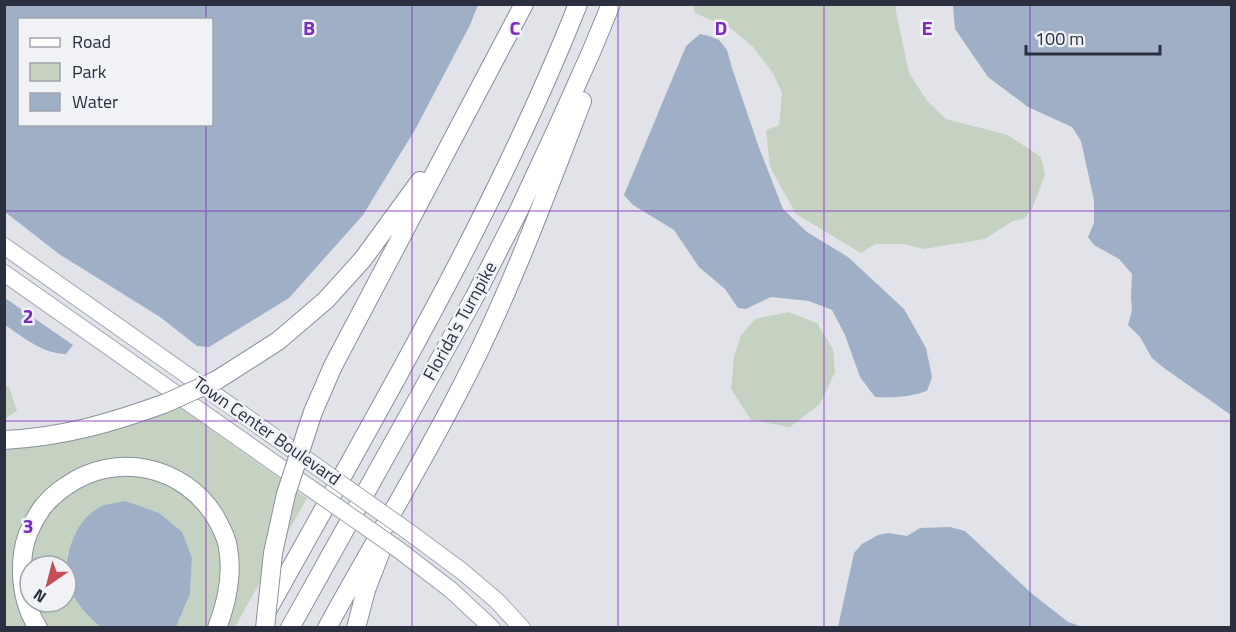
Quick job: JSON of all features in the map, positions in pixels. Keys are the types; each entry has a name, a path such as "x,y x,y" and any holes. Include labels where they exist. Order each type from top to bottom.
{"highway":[{"path":"265,627 275,543 286,494 313,412 333,366 524,4"},
{"name":"Florida's Turnpike","path":"257,627 452,276 531,115 578,4"},
{"name":"Florida's Turnpike","path":"290,627 479,288 558,126 610,4"},
{"path":"327,627 459,392 505,294 560,158 616,4"},
{"path":"4,440 56,435 121,420 217,380 278,341 326,300 363,260 445,147 478,91"},
{"path":"38,627 33,621 21,579 24,545 30,529 47,501 57,492 76,479 95,471 115,467 137,467 158,471 196,493 210,508 228,546 230,568 229,587 216,627"},
{"path":"356,627 377,560 418,467"}],"main road":[{"name":"Town Center Boulevard","path":"4,246 409,532 463,572 497,601 522,627"},
{"name":"Town Center Boulevard","path":"4,273 399,550 492,627"}],"green space":[{"path":"693,5 896,5 909,73 928,102 946,119 1008,135 1041,157 1045,174 1032,209 1024,219 1013,221 985,239 924,249 903,244 875,244 861,253 796,214 770,167 766,130 779,125 782,93 773,73 753,47 730,28 695,13"},
{"path":"788,312 817,323 833,349 835,372 820,404 790,427 751,420 731,389 734,357 741,335 755,319"},
{"path":"5,385 9,387 17,411 4,418"},
{"path":"179,407 307,498 235,627 224,627 219,508 120,459 27,521 28,554 18,554 18,614 30,614 30,627 5,628 5,447"},
{"path":"113,474 149,475 186,493 217,533 224,565 211,627 176,627 190,594 192,558 67,552 67,554 30,554 41,521 68,492"},
{"path":"78,604 101,627 46,627 39,614 78,614"}],"water":[{"path":"5,4 478,5 470,25 416,128 363,215 289,298 209,347 197,346 160,317 59,254 5,212"},
{"path":"953,5 1231,5 1231,415 1152,358 1140,337 1128,325 1132,310 1132,274 1119,259 1094,245 1088,237 1094,223 1094,200 1081,141 1072,127 1028,107 988,77 955,29"},
{"path":"700,34 719,40 727,50 758,145 783,209 807,232 848,257 904,309 926,348 932,377 927,391 901,397 875,397 860,377 845,335 832,310 809,301 771,297 746,309 738,308 725,289 699,267 674,230 633,205 624,195 686,46"},
{"path":"5,298 73,345 66,354 41,348 5,325"},
{"path":"125,501 159,513 182,532 192,558 190,594 176,627 101,627 78,603 78,554 68,554 69,551 85,519 105,505"},
{"path":"950,527 965,531 1030,592 1068,622 1083,627 838,627 854,553 862,544 878,535 888,533 907,536 920,528"}]}
